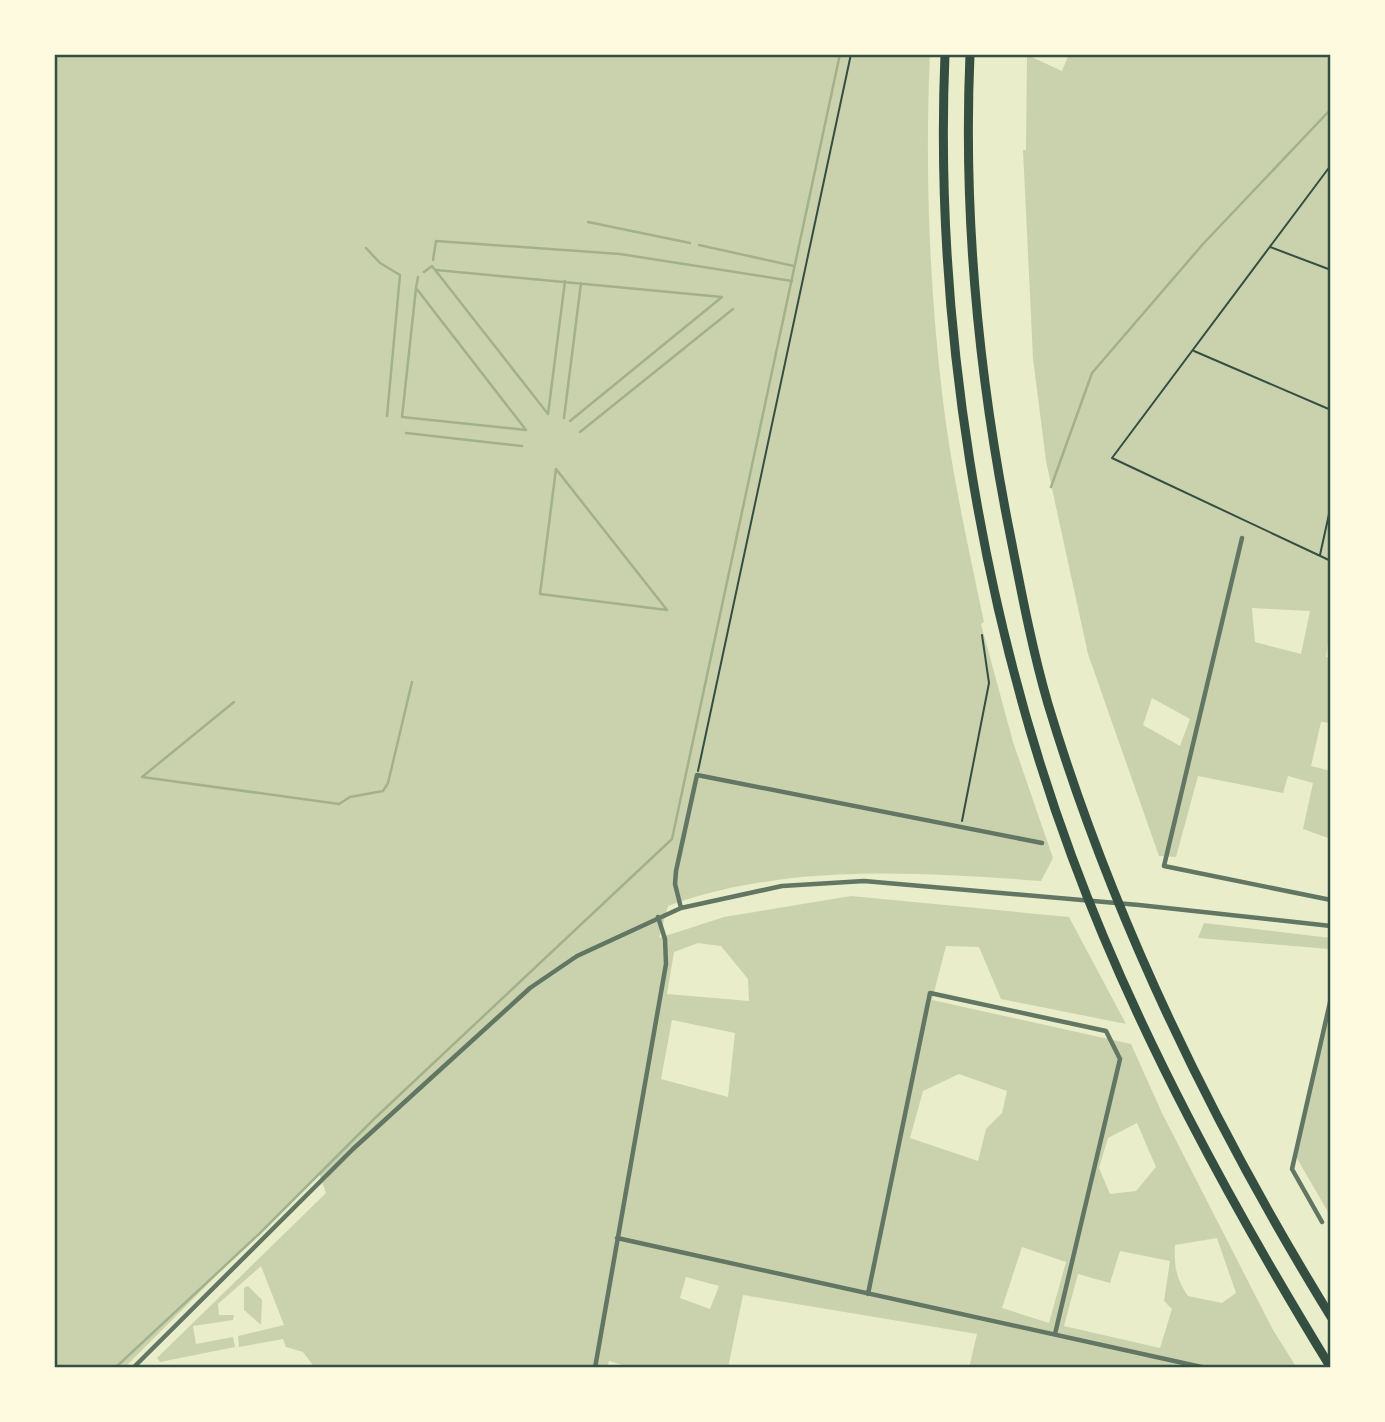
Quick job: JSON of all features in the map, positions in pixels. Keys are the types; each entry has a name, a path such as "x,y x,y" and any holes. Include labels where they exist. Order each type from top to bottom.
{"highway":[{"path":"945,54 942,138 953,341 988,550 1024,707 1072,857 1135,1008 1266,1262 1331,1368"},
{"path":"970,54 966,154 969,235 978,340 997,471 1048,702 1098,849 1174,1027 1221,1128 1331,1317"}],"street":[{"path":"1242,538 1164,866 1331,900"},
{"path":"681,908 675,884 676,871 697,775 1042,843"},
{"path":"132,1368 353,1149 530,988 577,956 681,908 782,886 864,881 1139,905 1331,926"},
{"path":"595,1368 666,964 665,939 658,917"},
{"path":"868,1294 930,993 1106,1031 1120,1059 1055,1334"},
{"path":"1322,1222 1292,1168 1331,998"},
{"path":"617,1238 1206,1368"}],"path":[{"path":"697,775 851,54"},
{"path":"1331,165 1112,458 1331,561"},
{"path":"1270,247 1331,270"},
{"path":"1192,351 1331,410"},
{"path":"1320,556 1331,505"},
{"path":"961,825 989,683 982,635"}],"green space":[{"path":"54,54 930,54 928,181 931,266 950,451 984,622 981,624 1013,742 1053,858 1041,881 947,875 852,874 805,877 713,892 668,906 659,938 724,917 851,896 1069,917 1126,1024 1001,999 979,947 946,946 932,1000 1131,1044 1162,1113 1273,1330 1297,1368 969,1368 977,1334 743,1295 728,1368 633,1368 609,1361 607,1368 315,1368 303,1352 286,1347 283,1339 239,1347 238,1336 284,1325 261,1266 218,1304 219,1315 234,1315 233,1320 193,1326 196,1344 233,1337 235,1347 160,1362 157,1358 326,1193 319,1173 124,1368 57,1368 54,1365","holes":["698,943 721,946 748,979 749,1001 667,994 674,952","672,1020 735,1033 728,1097 661,1079","959,1074 1007,1091 1002,1113 986,1129 978,1161 910,1138 923,1091","1137,1123 1156,1167 1136,1191 1110,1194 1099,1168 1108,1138","1217,1238 1236,1293 1222,1303 1188,1296 1178,1278 1175,1245","1022,1247 1066,1262 1049,1323 1002,1308","1120,1251 1170,1261 1164,1301 1172,1309 1160,1348 1064,1326 1078,1274 1110,1283","686,1277 719,1286 710,1309 680,1298"]},
{"path":"1069,54 1331,54 1331,623 1326,657 1331,658 1331,723 1321,722 1311,766 1331,771 1331,839 1303,829 1313,783 1288,776 1283,793 1198,776 1176,857 1159,856 1088,654 1046,461 1033,358 1023,150 1026,150 1027,55 1062,71","holes":["1252,608 1310,611 1301,654 1255,642","1152,698 1190,719 1180,746 1143,725"]},
{"path":"1204,923 1331,938 1331,1217 1295,1155 1328,1006 1329,949 1198,938"},
{"path":"248,1286 262,1300 261,1325 244,1310 244,1288"}],"waterway":[{"path":"115,1368 259,1234 375,1118 672,839 840,54"},
{"path":"1051,487 1092,373 1203,244 1331,109"},
{"path":"588,222 690,243"},
{"path":"433,260 436,241 620,254 792,281"},
{"path":"699,245 794,266"},
{"path":"366,248 380,263 400,275 387,416"},
{"path":"424,272 432,266 548,414 565,281"},
{"path":"436,270 722,297"},
{"path":"416,288 526,430 402,417 416,288 418,277"},
{"path":"564,418 581,283"},
{"path":"570,421 722,297"},
{"path":"580,432 733,309"},
{"path":"54,433 54,439"},
{"path":"406,433 522,446"},
{"path":"556,469 667,610 540,594 556,469"},
{"path":"234,702 142,777 339,804 350,797 383,791 388,783 412,682"}]}
